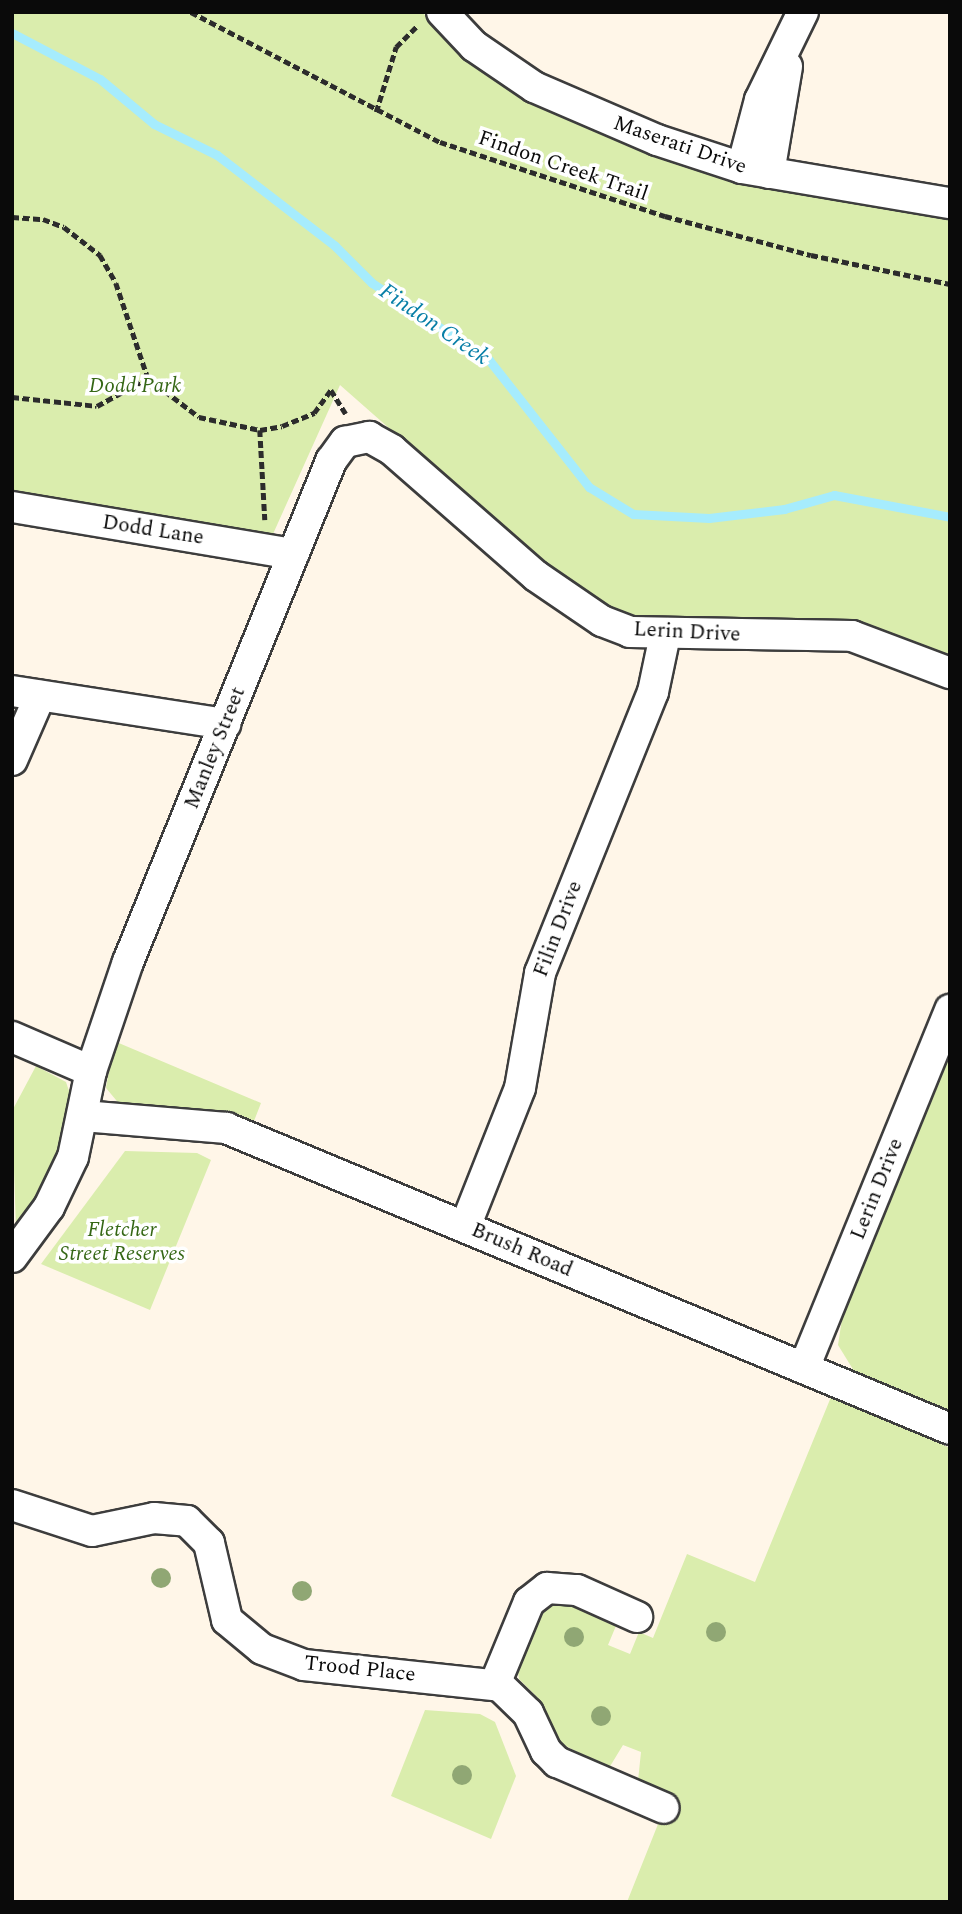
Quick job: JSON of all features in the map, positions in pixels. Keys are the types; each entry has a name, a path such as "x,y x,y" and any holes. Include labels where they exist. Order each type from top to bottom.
{"street":[{"name":"Maserati Drive","path":"434,15 500,66 566,104 756,171 950,203"},
{"path":"756,171 760,100 797,26"},
{"name":"Manley Street","path":"12,1257 62,1182 83,1116 91,1071 128,962 337,449 357,437"},
{"name":"Lerin Drive","path":"357,437 393,450 568,600 630,632 665,635 852,636 950,673"},
{"name":"Dodd Lane","path":"12,507 293,554"},
{"name":"Filin Drive","path":"465,1227 520,1087 540,973 653,692 665,635"},
{"path":"12,760 26,693 225,724"},
{"name":"Lerin Drive","path":"804,1368 950,1010"},
{"path":"12,1037 91,1071"},
{"name":"Brush Road","path":"83,1116 226,1128 950,1429"},
{"name":"Trood Place","path":"12,1506 92,1531 153,1518 187,1521 209,1543 227,1620 262,1649 283,1658 495,1684"},
{"path":"637,1617 577,1590 547,1588 529,1602 495,1684 515,1697 557,1762 664,1808"}],"path":[{"name":"Findon Creek Trail","path":"191,12 376,112 440,142 664,216 811,256 950,284"},
{"path":"376,112 396,47 434,15"},
{"path":"12,217 43,219 64,227 100,255 116,283 148,378 200,417 260,430 314,413 331,390 357,437"},
{"path":"12,397 97,406 148,378"},
{"path":"260,430 267,534 262,548"}],"green space":[{"name":"Dodd Park","path":"12,12 422,12 467,59 515,93 619,141 752,184 950,216 950,658 865,626 631,617 609,609 523,546 340,385 273,534 12,490"},
{"path":"114,1041 261,1103 254,1121 209,1110 121,1106 106,1088"},
{"path":"950,1055 950,1412 854,1371 838,1345 842,1319"},
{"name":"Fletcher Street Reserves","path":"36,1066 66,1082 72,1100 61,1154 45,1190 16,1229 12,1111"},
{"name":"Fletcher Street Reserves","path":"125,1151 197,1153 211,1160 150,1310 41,1264"},
{"path":"831,1397 950,1448 950,1902 627,1902 670,1794 638,1781 641,1752 623,1745 609,1768 556,1741 540,1700 519,1679 517,1666 535,1620 546,1604 558,1599 618,1621 608,1645 630,1654 639,1632 653,1638 687,1554 755,1582"},
{"path":"425,1710 480,1714 495,1722 516,1776 491,1839 391,1796"}],"waterway":[{"name":"Findon Creek","path":"12,33 100,79 154,124 217,155 335,246 372,283 489,360 589,487 633,514 709,518 784,509 834,495 950,517"}]}
